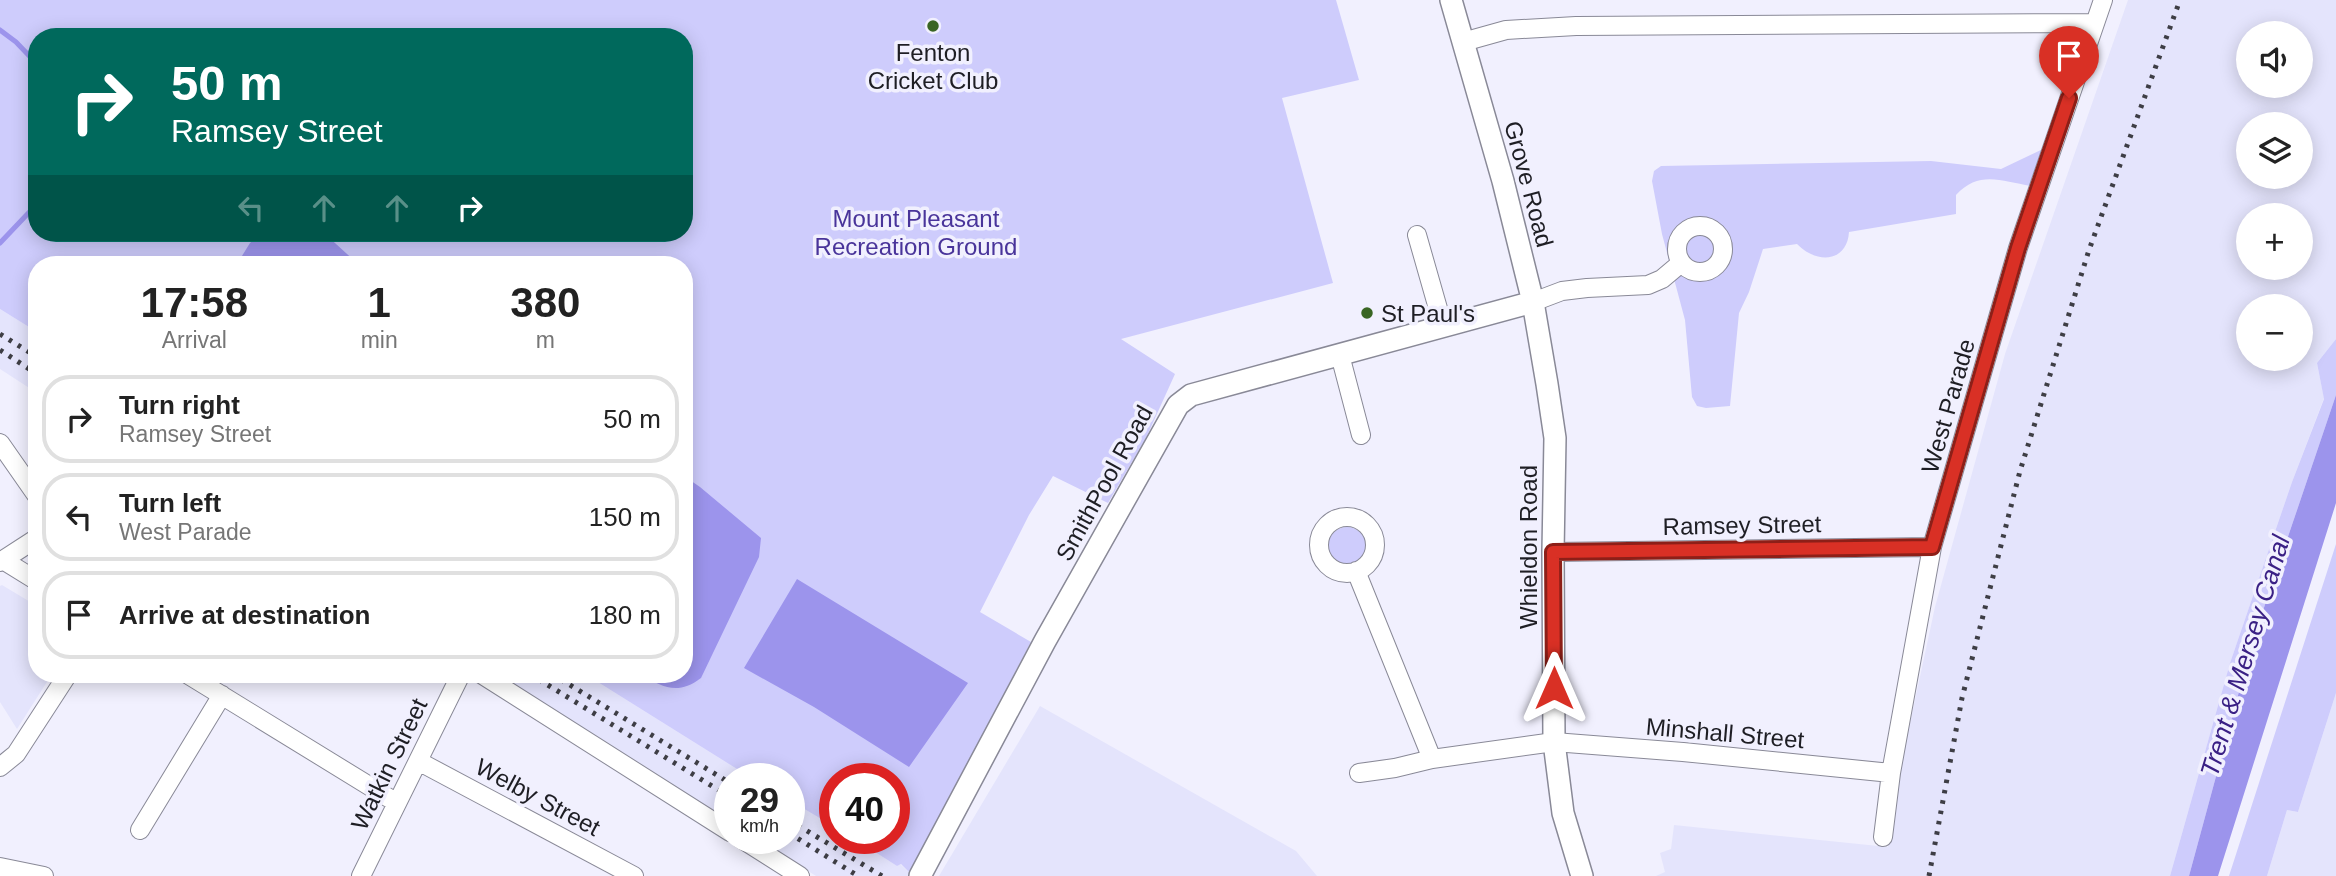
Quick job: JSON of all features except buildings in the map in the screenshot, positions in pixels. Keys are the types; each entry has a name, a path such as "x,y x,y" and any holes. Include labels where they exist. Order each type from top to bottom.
{"street":[{"name":"Grove Road","path":"1451,0 1503,181 1532,302 1547,384"},
{"name":"West Parade","path":"1883,837 1891,773 1932,547 2018,248 2103,0"},
{"path":"1463,42 1506,30 1576,26 2094,23"},
{"path":"1417,235 1443,326"},
{"path":"1532,302 1562,292 1587,288 1648,285 1662,279 1681,263"},
{"name":"SmithPool Road","path":"920,876 1045,641 1178,405 1191,396 1532,302"},
{"path":"1340,355 1361,435"},
{"name":"Whieldon Road","path":"1547,384 1555,438 1554,742 1563,813 1582,876"},
{"path":"0,443 28,483"},
{"path":"28,544 1,561 28,576"},
{"name":"Ramsey Street","path":"1553,552 1932,547"},
{"path":"1356,571 1432,759"},
{"path":"0,767 16,754 62,683"},
{"path":"202,683 397,803"},
{"name":"Watkin Street","path":"361,876 457,683"},
{"path":"495,683 714,822"},
{"path":"140,830 222,695"},
{"name":"Minshall Street","path":"1359,773 1432,759 1554,742 1891,773"},
{"name":"Welby Street","path":"418,761 634,876"},
{"path":"765,854 800,876"},
{"path":"0,867 44,876"}],"shaded area":[{"path":"2128,0 2336,0 2336,339 2317,363 2324,398 2230,663 2170,876 1656,876 1665,872 1660,853 1671,849 1674,825 1888,847 1902,760 1935,607 2005,354"},
{"path":"334,242 349,256 242,256 250,243"},
{"path":"0,309 28,326 28,387 0,369"},
{"path":"2336,395 2336,503 2218,876 2189,876 2253,640"},
{"path":"693,482 761,538 759,557 701,678 692,684 685,687 663,686 657,683 693,683"},
{"path":"797,579 968,683 910,766 910,763 903,763 814,707 744,668"},
{"path":"0,586 28,601 28,683 46,683 17,729 0,702"},
{"path":"511,683 599,683 727,763 714,763 714,811"},
{"path":"2336,693 2336,876 2267,876 2287,810 2298,812"},
{"path":"1040,706 1296,851 1317,876 939,876"},
{"path":"805,809 819,818 819,854 878,854 897,866 900,864 910,873 909,876 816,876 781,854 805,854"}],"green space":[{"name":"Mount Pleasant Recreation Ground","path":"0,0 1336,0 1359,80 1282,98 1333,283 1121,339 1175,374 1146,438 1108,503 1053,476 1029,515 980,612 1031,642 910,873 901,864 897,866 878,854 910,854 910,763 819,763 819,818 805,809 805,763 727,763 599,683 693,683 693,256 28,256 28,326 0,309"},
{"path":"2045,148 2031,186 1991,179 1973,182 1956,195 1956,214 1849,232 1843,250 1829,257 1813,255 1797,244 1763,249 1739,313 1730,406 1697,406 1692,397 1685,320 1662,234 1652,181 1654,171 1661,166 1931,161 2001,169"},
{"path":"2336,339 2336,395 2253,640 2189,876 2170,876 2230,663 2292,482 2324,399 2317,363"},
{"path":"1347,527 1360,533 1366,546 1360,559 1347,565 1334,559 1328,546 1334,533"},
{"path":"2336,544 2336,693 2298,812 2287,810 2267,876 2229,876"}],"waterway":[{"path":"0,30 28,55"},
{"path":"0,243 28,213"}],"railway":[{"path":"1929,876 1962,698 2020,471 2089,250 2180,0"},
{"path":"0,334 28,351"},
{"path":"0,350 28,368"},
{"path":"545,683 714,787"},
{"path":"567,683 714,773"},
{"path":"805,830 882,876"},
{"path":"805,843 858,876"}],"place":[{"name":"Fenton Cricket Club","path":"933,26"},
{"name":"St Paul's","path":"1367,313"}],"route":[{"path":"1554,688 1553,552 1932,547 2018,248 2069,98"}],"water label":[{"name":"Trent & Mersey Canal","path":"2245,656"}]}
